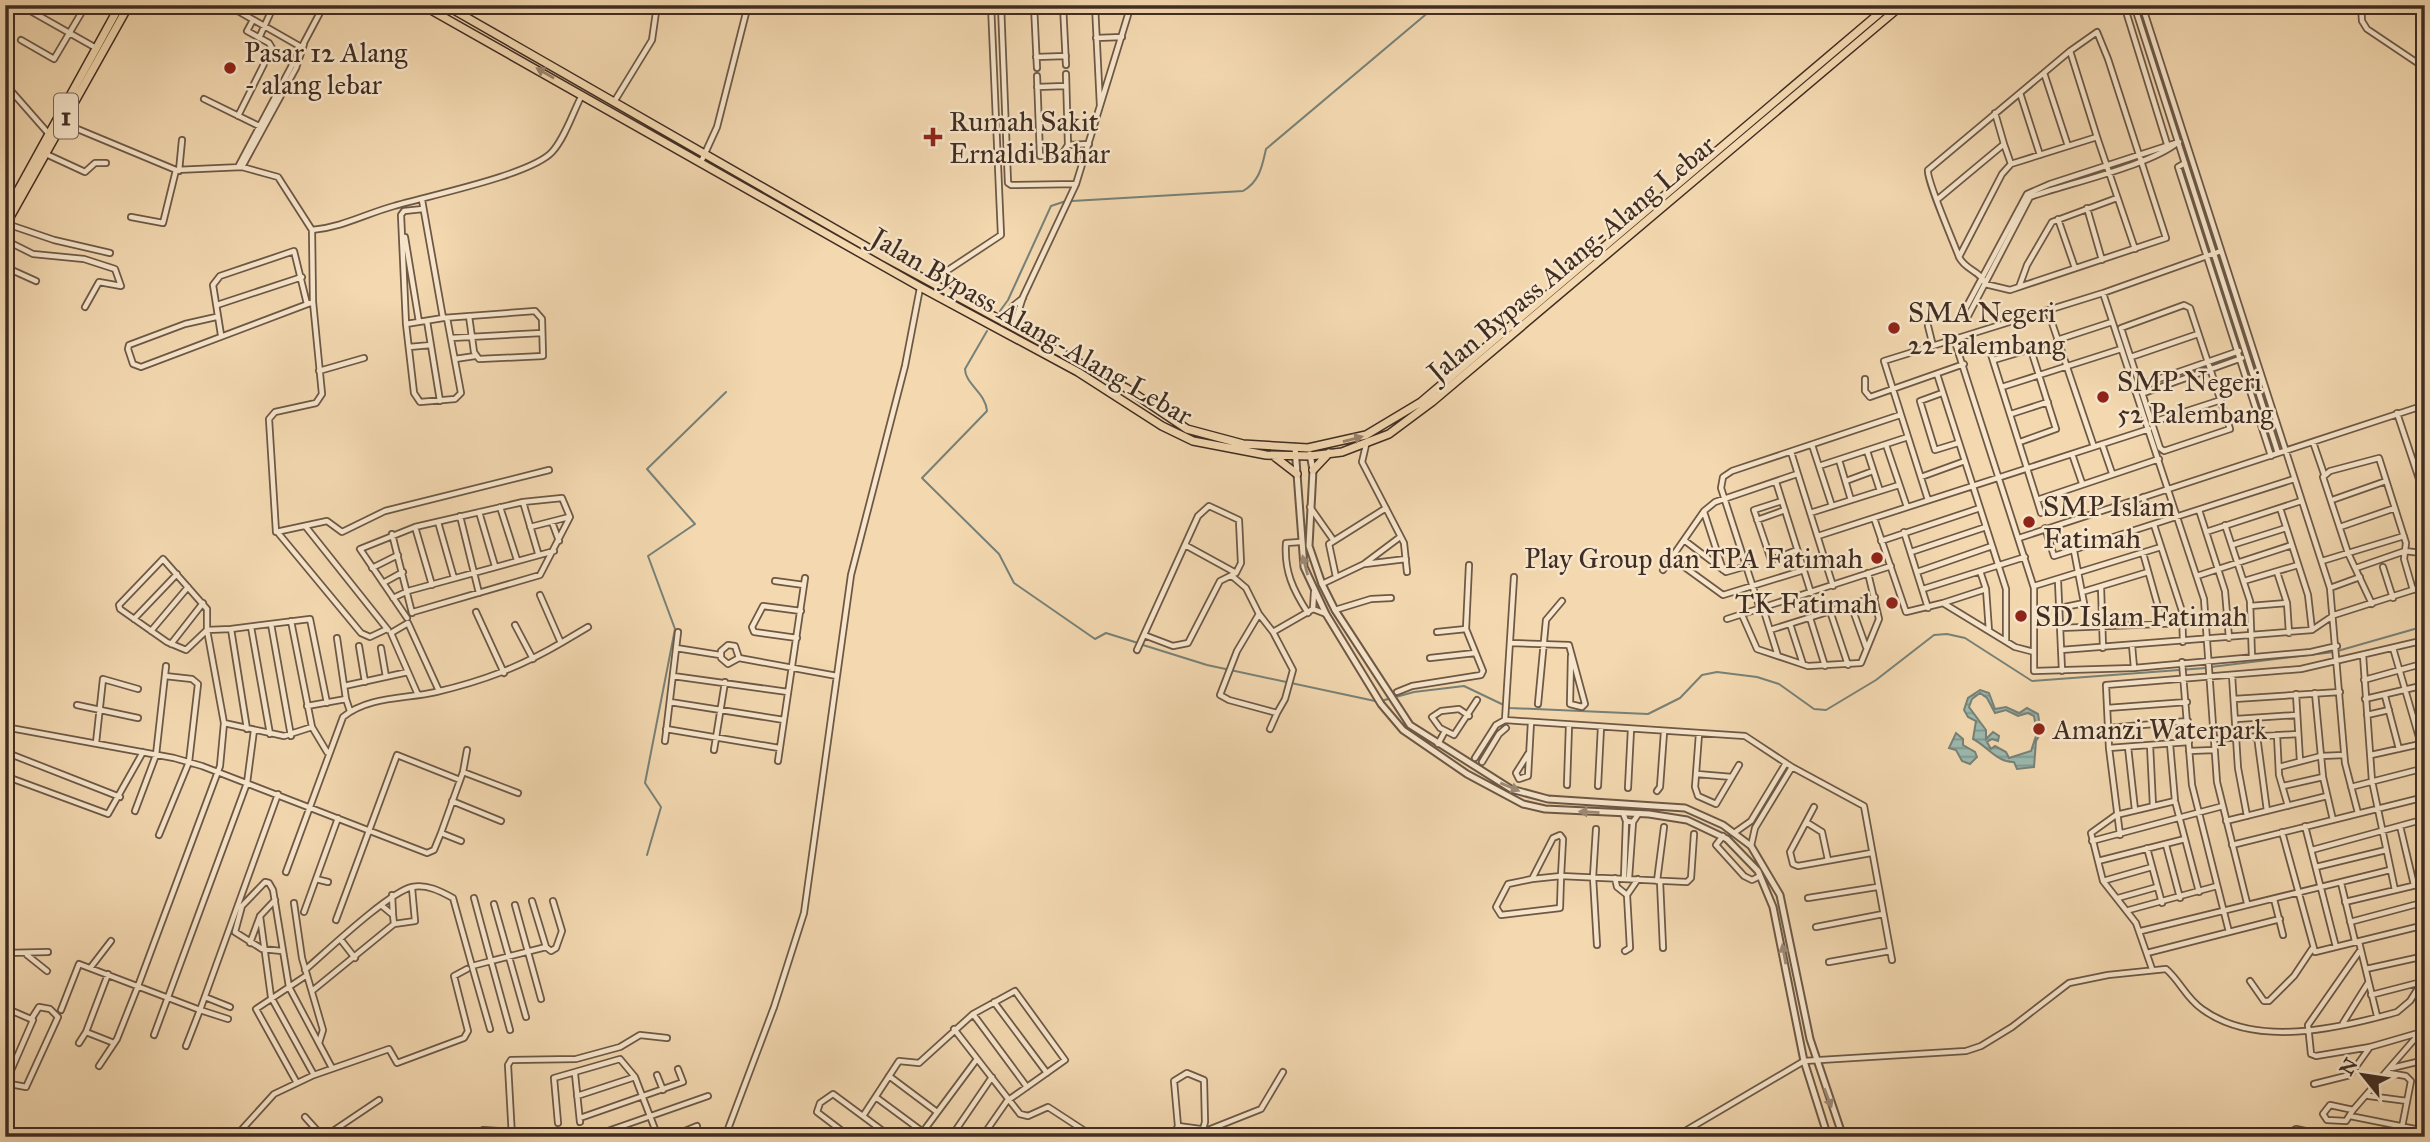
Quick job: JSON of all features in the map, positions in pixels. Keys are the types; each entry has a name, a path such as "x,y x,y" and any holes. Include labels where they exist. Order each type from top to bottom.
{"highway":[{"name":"1","path":"6,225 49,134 120,5"},
{"name":"1","path":"5,214 8,204 46,154 129,5"},
{"name":"Jalan Bypass Alang-Alang Lebar","path":"422,5 930,282 1174,433 1220,448 1294,456 1310,456 1366,445 1389,434 1432,402 1823,67 1889,5"},
{"name":"Jalan Bypass Alang-Alang Lebar","path":"445,5 920,287 995,323 1013,328 1126,388 1187,429 1243,444 1295,447 1310,447 1366,435 1413,408 1823,67 1902,5"},
{"path":"1312,473 1329,453"},
{"path":"1266,455 1279,459 1297,476"}],"street":[{"path":"6,19 12,5"},
{"path":"21,40 54,59 86,5"},
{"path":"236,5 238,11 253,20 303,45"},
{"path":"259,38 274,5"},
{"path":"240,167 324,5"},
{"path":"613,103 652,40 656,5"},
{"path":"703,159 726,95 748,5"},
{"path":"930,282 1001,235 991,5"},
{"path":"1001,5 1008,183 1076,184"},
{"path":"1034,5 1037,68"},
{"path":"1063,5 1066,65"},
{"path":"1095,5 1100,112"},
{"path":"1013,328 1023,297 1067,197 1076,184 1131,5"},
{"path":"2124,5 2167,144"},
{"path":"2134,5 2278,453"},
{"path":"2142,5 2330,588 2337,646 2344,755 2358,813"},
{"path":"2361,5 2362,22 2367,29 2425,68"},
{"path":"27,9 96,48"},
{"path":"238,116 272,48 247,32 253,20"},
{"path":"2130,25 2139,21"},
{"path":"2093,32 2097,32 2165,238 2019,288 2003,290 1984,281 1965,266 1959,257 1927,176 1928,170 2044,73 2093,32"},
{"path":"1096,38 1122,37"},
{"path":"240,167 258,126 303,45"},
{"path":"2070,51 2135,248"},
{"path":"1036,57 1066,56"},
{"path":"2147,76 2164,72"},
{"path":"2044,73 2067,146"},
{"path":"1037,76 1040,156 1061,156 1067,151 1068,145 1066,74"},
{"path":"5,84 49,134"},
{"path":"1037,87 1065,86"},
{"path":"2020,93 2040,156"},
{"path":"312,230 361,220 392,206 422,200 526,167 550,154 583,94"},
{"path":"204,99 258,126"},
{"path":"1995,113 2011,164"},
{"path":"63,122 178,170 240,167 278,177 312,230 310,303 322,394 316,403 275,412 269,419 274,526 361,633 370,637 389,631 407,620 413,612 540,575 570,517 561,497 523,502 415,527 360,549 407,620 439,691"},
{"path":"1959,257 2002,174 2011,164 2097,137"},
{"path":"1963,318 2027,194 2110,172 2167,144 2185,139"},
{"path":"131,217 163,223 178,170 182,140"},
{"path":"2036,192 2108,165 2168,150 2178,142"},
{"path":"1068,145 1090,144"},
{"path":"1938,199 2004,144"},
{"path":"46,154 85,172 95,163 106,163"},
{"path":"2185,163 2178,167 2271,456"},
{"path":"2019,288 2026,265 2052,222 2117,198"},
{"path":"404,232 406,324 415,399 419,402 460,398 451,338 422,200"},
{"path":"2087,208 2102,260"},
{"path":"419,322 401,213 423,209"},
{"path":"2059,219 2075,268"},
{"path":"6,225 110,253"},
{"path":"5,240 33,254 84,259 115,269 121,286 99,282 85,307"},
{"path":"220,335 216,317 215,279 291,251 296,254 310,303"},
{"path":"1928,500 1884,361 2048,311 2221,251"},
{"path":"5,267 36,281"},
{"path":"217,306 302,277"},
{"path":"725,1137 774,1007 804,913 857,545 897,400 920,287"},
{"path":"2103,293 2204,599 2214,750 2226,821 2247,904"},
{"path":"995,323 1023,297"},
{"path":"216,317 185,324 136,342 128,349 133,364 141,367 310,303"},
{"path":"2188,306 2230,431 2162,450 2131,357 2122,326 2188,306"},
{"path":"406,324 469,316 536,311 540,313 544,352 540,358 479,359 475,356 455,359"},
{"path":"2048,311 2093,444"},
{"path":"469,316 475,356"},
{"path":"427,321 440,401"},
{"path":"2057,340 2112,322"},
{"path":"1928,326 1933,346"},
{"path":"451,338 542,333"},
{"path":"2131,357 2198,334"},
{"path":"1954,339 2034,586 2035,672 2183,665 2311,652 2337,646"},
{"path":"409,347 431,345"},
{"path":"1994,360 2041,346"},
{"path":"2141,385 2252,346"},
{"path":"1989,348 2041,513"},
{"path":"2002,387 2121,349"},
{"path":"2020,442 2056,429 2031,350"},
{"path":"2144,393 2254,353"},
{"path":"319,371 364,358"},
{"path":"1865,379 1869,397 1964,364"},
{"path":"1937,374 2006,589 2006,641"},
{"path":"1942,393 1920,401 1935,450 1958,443"},
{"path":"2152,422 2221,400"},
{"path":"2011,414 2048,402"},
{"path":"2019,538 2425,405"},
{"path":"2398,414 2425,497"},
{"path":"1778,656 1746,566 1721,481 1726,474 1900,415"},
{"path":"1818,536 2072,454 2093,444 2102,444 2148,429"},
{"path":"1819,466 1908,437"},
{"path":"2313,442 2348,553 2372,604"},
{"path":"2102,444 2112,473"},
{"path":"1366,445 1362,462 1404,543 1407,572"},
{"path":"1812,445 1832,506"},
{"path":"1886,445 1907,507"},
{"path":"1295,447 1300,542 1304,567 1326,614 1381,704 1409,736 1508,798 1534,807 1639,813 1687,820 1723,836 1761,875 1781,936 1804,1061 1828,1137"},
{"path":"1310,447 1312,473 1309,546 1322,583 1366,661 1410,725 1480,772 1511,789 1548,799 1666,806 1702,814 1734,832 1751,846 1780,895 1816,1059 1843,1137"},
{"path":"1867,451 1880,491"},
{"path":"1791,452 1833,586"},
{"path":"2072,454 2082,483"},
{"path":"2324,474 2377,457 2404,536 2404,559 2413,590"},
{"path":"2038,500 2158,458"},
{"path":"1839,460 1851,500"},
{"path":"1921,477 1965,461"},
{"path":"279,534 327,522 342,532 385,511 549,470"},
{"path":"1846,481 1873,471"},
{"path":"1297,476 1312,473"},
{"path":"1663,570 1704,511 1724,497 1797,474"},
{"path":"2045,528 2053,556 2294,478"},
{"path":"2332,500 2386,481"},
{"path":"1776,482 1811,593"},
{"path":"1810,513 1899,485"},
{"path":"2143,496 2147,508"},
{"path":"1782,501 1754,510 1757,520 1771,560 1797,550"},
{"path":"2206,532 2301,501"},
{"path":"523,502 538,553"},
{"path":"1309,505 1334,541"},
{"path":"500,507 517,560"},
{"path":"1138,648 1143,637 1185,545 1206,507 1239,520 1242,558 1234,574 1220,581 1188,643 1173,646 1143,637"},
{"path":"1336,577 1327,547 1386,508"},
{"path":"1881,541 1980,508"},
{"path":"2280,508 2308,599 2312,630"},
{"path":"2340,527 2395,508"},
{"path":"1757,520 1785,510"},
{"path":"2199,510 2220,570 2228,604 2228,638"},
{"path":"1704,511 1723,570"},
{"path":"479,512 495,566"},
{"path":"460,516 479,593"},
{"path":"530,527 570,517"},
{"path":"1874,518 1906,612 1928,608 1986,589"},
{"path":"438,522 454,578"},
{"path":"552,522 559,541"},
{"path":"2154,525 2183,623 2183,642"},
{"path":"2225,525 2250,607 2252,657"},
{"path":"306,527 389,631 418,695"},
{"path":"415,527 432,585"},
{"path":"1911,552 1986,527"},
{"path":"2232,545 2286,528"},
{"path":"1905,532 1928,608"},
{"path":"392,534 413,612"},
{"path":"2322,561 2404,536"},
{"path":"1322,583 1364,564 1400,537"},
{"path":"1684,540 1726,572 1746,566"},
{"path":"1300,542 1286,542 1289,581 1310,611"},
{"path":"1185,545 1234,574 1245,587 1259,614 1290,660 1293,679 1270,729"},
{"path":"2197,576 2292,545"},
{"path":"1917,572 1992,546"},
{"path":"2034,586 2058,581 2161,547"},
{"path":"393,598 474,571 555,550"},
{"path":"2060,608 2083,605 2080,573 2074,551"},
{"path":"2356,568 2405,551 2421,553 2425,562"},
{"path":"2143,553 2164,624"},
{"path":"372,568 398,555"},
{"path":"1923,590 2025,557"},
{"path":"1671,558 1721,595 1804,570"},
{"path":"99,1066 114,1043 138,986 218,771 224,723 207,630 208,613 203,603 163,559 119,605 151,631 171,644 188,650 207,630 311,620 327,703"},
{"path":"1364,564 1406,559"},
{"path":"1383,687 1397,692 1412,686 1478,677 1483,671 1466,629 1469,565"},
{"path":"2244,581 2298,565"},
{"path":"1727,620 1891,566"},
{"path":"2383,566 2393,597"},
{"path":"1980,571 1986,589 1989,631"},
{"path":"383,583 402,572"},
{"path":"2082,592 2148,572"},
{"path":"2277,572 2287,603 2290,633"},
{"path":"1742,615 1753,646 1803,665 1861,663 1878,619 1868,573"},
{"path":"134,619 177,574"},
{"path":"1505,720 1514,577"},
{"path":"2330,588 2360,577"},
{"path":"778,761 805,578"},
{"path":"775,581 804,585"},
{"path":"2058,581 2062,671"},
{"path":"2061,650 2312,630 2334,615 2425,586"},
{"path":"151,631 188,587"},
{"path":"2101,587 2103,648"},
{"path":"1310,611 1314,592"},
{"path":"540,595 561,643"},
{"path":"1770,630 1875,597"},
{"path":"1335,610 1371,599 1391,598"},
{"path":"1538,704 1541,645 1546,620 1562,601"},
{"path":"171,644 203,603"},
{"path":"1943,603 2006,641 2034,652"},
{"path":"2250,607 2287,603"},
{"path":"1851,605 1867,648"},
{"path":"797,638 754,632 752,627 763,606 801,611"},
{"path":"1273,632 1310,611 1326,614"},
{"path":"1830,611 1848,665"},
{"path":"476,612 504,673"},
{"path":"1259,614 1231,664 1220,691 1222,698 1277,713"},
{"path":"1810,618 1825,666"},
{"path":"291,621 312,727 327,753"},
{"path":"2060,628 2183,623"},
{"path":"271,624 291,736"},
{"path":"1790,624 1803,665"},
{"path":"514,625 533,659"},
{"path":"251,627 270,734"},
{"path":"286,872 337,725 350,711 504,673 588,627"},
{"path":"231,628 247,729"},
{"path":"1437,632 1466,629"},
{"path":"665,741 678,632"},
{"path":"337,638 350,711"},
{"path":"2120,835 2109,748 2106,685 2208,674 2301,670 2425,640"},
{"path":"1510,643 1569,645 1585,704 1582,707 1570,704 1571,656"},
{"path":"720,655 723,648 732,645 737,648 739,658"},
{"path":"2132,645 2134,668"},
{"path":"359,646 365,681"},
{"path":"381,648 386,677"},
{"path":"676,648 720,655 728,664 739,658 837,676"},
{"path":"2393,648 2423,743 2425,758"},
{"path":"1353,656 1361,652"},
{"path":"1430,658 1475,653"},
{"path":"2363,655 2372,781 2395,890"},
{"path":"1358,665 1366,661"},
{"path":"2364,680 2425,663"},
{"path":"2183,665 2192,785 2229,932"},
{"path":"135,811 156,755 166,666"},
{"path":"344,686 408,672"},
{"path":"2232,675 2238,768 2247,816"},
{"path":"159,835 189,762 198,684 192,679 165,676"},
{"path":"673,676 788,692"},
{"path":"96,743 104,678 138,689"},
{"path":"714,750 725,682"},
{"path":"2365,699 2425,685"},
{"path":"1393,702 1397,692"},
{"path":"2234,699 2340,692"},
{"path":"2315,693 2323,777 2333,820"},
{"path":"2296,694 2300,761"},
{"path":"2385,695 2399,749"},
{"path":"307,706 346,699"},
{"path":"1469,716 1459,709 1441,710 1432,717 1442,730 1455,734 1469,716 1477,700"},
{"path":"670,702 784,720"},
{"path":"2107,708 2187,702"},
{"path":"77,705 138,718"},
{"path":"2367,715 2389,710"},
{"path":"2235,719 2297,715"},
{"path":"1468,764 1475,758 1492,730 1505,720 1745,736 1792,767 1864,806 1892,960"},
{"path":"2108,728 2188,721"},
{"path":"1528,754 1516,773 1519,779 1528,776 1531,722"},
{"path":"224,723 291,736 312,727"},
{"path":"1567,785 1569,725"},
{"path":"5,727 189,762 429,853 434,849 441,833 463,772 467,750"},
{"path":"1598,786 1601,727"},
{"path":"1480,772 1482,762 1499,734 1506,728"},
{"path":"666,729 780,748"},
{"path":"1628,788 1631,729"},
{"path":"154,1035 247,783 254,730"},
{"path":"1435,742 1442,730"},
{"path":"1492,730 1499,734"},
{"path":"1657,791 1660,787 1664,732"},
{"path":"1699,734 1696,793 1714,804 1739,765"},
{"path":"2213,740 2298,734"},
{"path":"2277,735 2279,767 2288,806"},
{"path":"2257,736 2267,811"},
{"path":"2109,748 2189,742"},
{"path":"2371,755 2423,743"},
{"path":"2170,744 2175,801 2199,891"},
{"path":"2150,745 2153,806"},
{"path":"2128,747 2135,810"},
{"path":"2189,751 2214,750"},
{"path":"5,752 120,797"},
{"path":"5,776 107,814 120,797 143,752"},
{"path":"336,920 397,755 460,780"},
{"path":"2279,767 2321,756 2344,755"},
{"path":"1475,758 1482,762"},
{"path":"1734,832 1751,821 1786,763"},
{"path":"1751,846 1752,836 1792,767"},
{"path":"2351,787 2425,768"},
{"path":"463,772 518,793"},
{"path":"1697,774 1732,777"},
{"path":"2283,786 2323,777"},
{"path":"186,1046 278,794"},
{"path":"2226,821 2328,796"},
{"path":"2232,845 2425,797"},
{"path":"452,801 501,821"},
{"path":"2152,970 2141,931 2129,910 2103,880 2092,842 2092,831 2116,815 2175,801"},
{"path":"1666,806 1666,816"},
{"path":"2092,842 2223,806"},
{"path":"1814,807 1790,852 1793,864 1798,866 1871,853"},
{"path":"1623,813 1626,821 1626,878"},
{"path":"1626,878 1633,822 1639,813"},
{"path":"304,912 338,818"},
{"path":"2312,850 2422,820 2425,843"},
{"path":"1626,821 1633,822"},
{"path":"1806,822 1822,832 1828,860"},
{"path":"2305,826 2336,947"},
{"path":"2400,826 2414,886"},
{"path":"1663,948 1659,881 1664,827"},
{"path":"1743,828 1752,836"},
{"path":"1596,829 1593,877 1597,945"},
{"path":"2283,832 2312,949 2319,953 2425,925"},
{"path":"441,833 461,841"},
{"path":"1532,879 1553,838 1560,835 1563,839 1561,876 1560,908 1501,915 1496,907 1508,884 1532,879 1561,876 1687,882 1691,878 1695,834"},
{"path":"1723,836 1717,845 1744,876 1752,880 1761,875"},
{"path":"2098,861 2185,839"},
{"path":"2166,845 2180,898"},
{"path":"2147,848 2162,903"},
{"path":"2316,867 2386,850"},
{"path":"2103,880 2152,867"},
{"path":"2141,931 2390,870"},
{"path":"1615,878 1617,887 1627,895"},
{"path":"316,879 328,882"},
{"path":"1625,951 1630,948 1627,895 1638,879"},
{"path":"282,951 262,949 235,932 242,906 265,882 271,885 275,900 289,987 332,1068"},
{"path":"2341,883 2378,1016"},
{"path":"2346,902 2425,883"},
{"path":"2129,910 2217,886"},
{"path":"312,991 394,924 415,921 412,887"},
{"path":"297,1083 256,1013 259,1004 289,987 391,895 412,887 432,888 453,898 469,968 490,1029"},
{"path":"1808,898 1877,887"},
{"path":"2118,898 2157,887"},
{"path":"391,895 394,924"},
{"path":"474,898 510,1030"},
{"path":"2274,898 2283,934"},
{"path":"250,943 260,916 275,900"},
{"path":"533,901 546,947 551,951 556,948 562,934 553,901"},
{"path":"2350,922 2425,902"},
{"path":"294,903 302,958 323,1030 319,1043"},
{"path":"494,904 526,1017"},
{"path":"381,905 393,915"},
{"path":"515,905 541,999"},
{"path":"1816,927 1883,914"},
{"path":"260,916 262,949 271,997 314,1075"},
{"path":"2147,953 2280,919"},
{"path":"341,940 355,958"},
{"path":"90,967 111,941"},
{"path":"235,1137 265,1101 314,1075 389,1049 397,1063 410,1061 464,1038 468,1031 454,976 491,961 546,947"},
{"path":"2250,981 2264,1001 2269,1001 2294,976 2312,949"},
{"path":"1829,962 1890,951"},
{"path":"5,953 48,952"},
{"path":"2360,953 2307,1029 2311,1054 2316,1056 2370,1047 2423,1030"},
{"path":"26,954 47,971"},
{"path":"2365,968 2425,956"},
{"path":"302,958 314,962"},
{"path":"61,1010 77,966 90,967 228,1019"},
{"path":"1675,1137 1804,1061 1966,1051 1989,1042 2012,1027 2069,983 2168,970 2191,1001 2231,1026 2280,1033 2342,1024 2402,1010 2423,981"},
{"path":"79,1043 86,1032 108,974"},
{"path":"2371,995 2423,981"},
{"path":"2342,1024 2369,983"},
{"path":"863,1116 900,1060 917,1064 973,1014 1012,991 1019,994 1065,1060 1008,1100 982,1137"},
{"path":"205,997 230,1007"},
{"path":"994,1002 1046,1073"},
{"path":"39,1007 44,1007 58,1017 26,1087 5,1083 12,1068 32,1018 39,1007"},
{"path":"5,1021 10,1010 32,1018"},
{"path":"973,1014 1027,1087"},
{"path":"954,1029 1022,1115 1028,1116 1048,1107 1094,1137"},
{"path":"2353,1110 2334,1104 2326,1106 2323,1114 2325,1119 2346,1121 2423,1030"},
{"path":"86,1032 114,1043"},
{"path":"474,1137 483,1130 512,1134 508,1065 511,1060 576,1059 620,1047 640,1035 667,1038"},
{"path":"2314,1084 2350,1075 2370,1047"},
{"path":"558,1123 554,1078 620,1059 635,1077 659,1137"},
{"path":"877,1098 921,1135 977,1059"},
{"path":"2390,1071 2425,1060"},
{"path":"5,1064 12,1068"},
{"path":"575,1074 580,1120 683,1082 678,1069"},
{"path":"2390,1071 2410,1079 2402,1127"},
{"path":"1178,1126 1206,1129 1261,1109 1283,1072"},
{"path":"1173,1137 1178,1126 1174,1081 1181,1074 1193,1073 1204,1080 1206,1129 1209,1137"},
{"path":"657,1075 663,1090"},
{"path":"889,1076 937,1112"},
{"path":"577,1096 635,1077"},
{"path":"951,1137 992,1077"},
{"path":"850,1137 818,1113 818,1106 834,1094 891,1137"},
{"path":"606,1132 708,1096"},
{"path":"2369,1096 2407,1101"},
{"path":"305,1117 323,1137 379,1100"},
{"path":"2350,1116 2425,1131 2424,1137"},
{"path":"670,1137 697,1126 694,1137"},
{"path":"1201,1137 1206,1129"},
{"path":"2283,1137 2295,1129 2334,1137"},
{"path":"2348,1137 2369,1137"}],"water":[{"name":"Amanzi Waterpark","path":"1980,690 1989,693 1995,709 2006,707 2019,713 2027,708 2038,714 2041,733 2036,741 2034,767 2017,769 2014,762 2003,760 1973,739 1976,721 1968,717 1964,710 1968,698","holes":["1980,693 1987,698 1995,713 2006,710 2018,716 2028,713 2034,716 2037,733 2031,751 2009,758 2006,752 1995,746 1991,749 1987,742 1992,739 1998,741 1999,736 1993,732 1986,739 1986,730 1969,707 1972,699"]},
{"name":"Amanzi Waterpark","path":"1956,733 1963,739 1963,745 1975,752 1977,757 1970,764 1962,761 1956,750 1949,748"}],"waterway":[{"path":"1072,201 1243,191 1257,178 1266,149 1437,5"},
{"path":"1000,311 1008,300 1051,206 1066,201"},
{"path":"987,331 965,369 987,411 922,478 999,554 1014,583 1095,639 1106,633 1138,643"},
{"path":"647,855 661,807 645,783 675,629 648,556 695,524 647,469 726,392"},
{"path":"2211,667 2334,652 2425,626"},
{"path":"1381,701 1414,692 1464,686 1510,708 1648,714 1680,698 1702,675 1717,672 1757,677 1779,684 1814,709 1826,710 1876,680 1934,635 1947,634 1965,638 2032,681 2206,668"},
{"path":"1143,645 1207,665 1375,701"}],"place":[{"name":"Pasar 12 Alang - alang lebar","path":"230,68"},
{"name":"Rumah Sakit Ernaldi Bahar","path":"933,137"},
{"name":"SMA Negeri 22 Palembang","path":"1894,328"},
{"name":"SMP Negeri 52 Palembang","path":"2103,397"},
{"name":"SMP Islam Fatimah","path":"2029,522"},
{"name":"Play Group dan TPA Fatimah","path":"1877,558"},
{"name":"TK Fatimah","path":"1892,603"},
{"name":"SD Islam Fatimah","path":"2021,616"},
{"name":"Amanzi Waterpark","path":"2039,729"}]}
